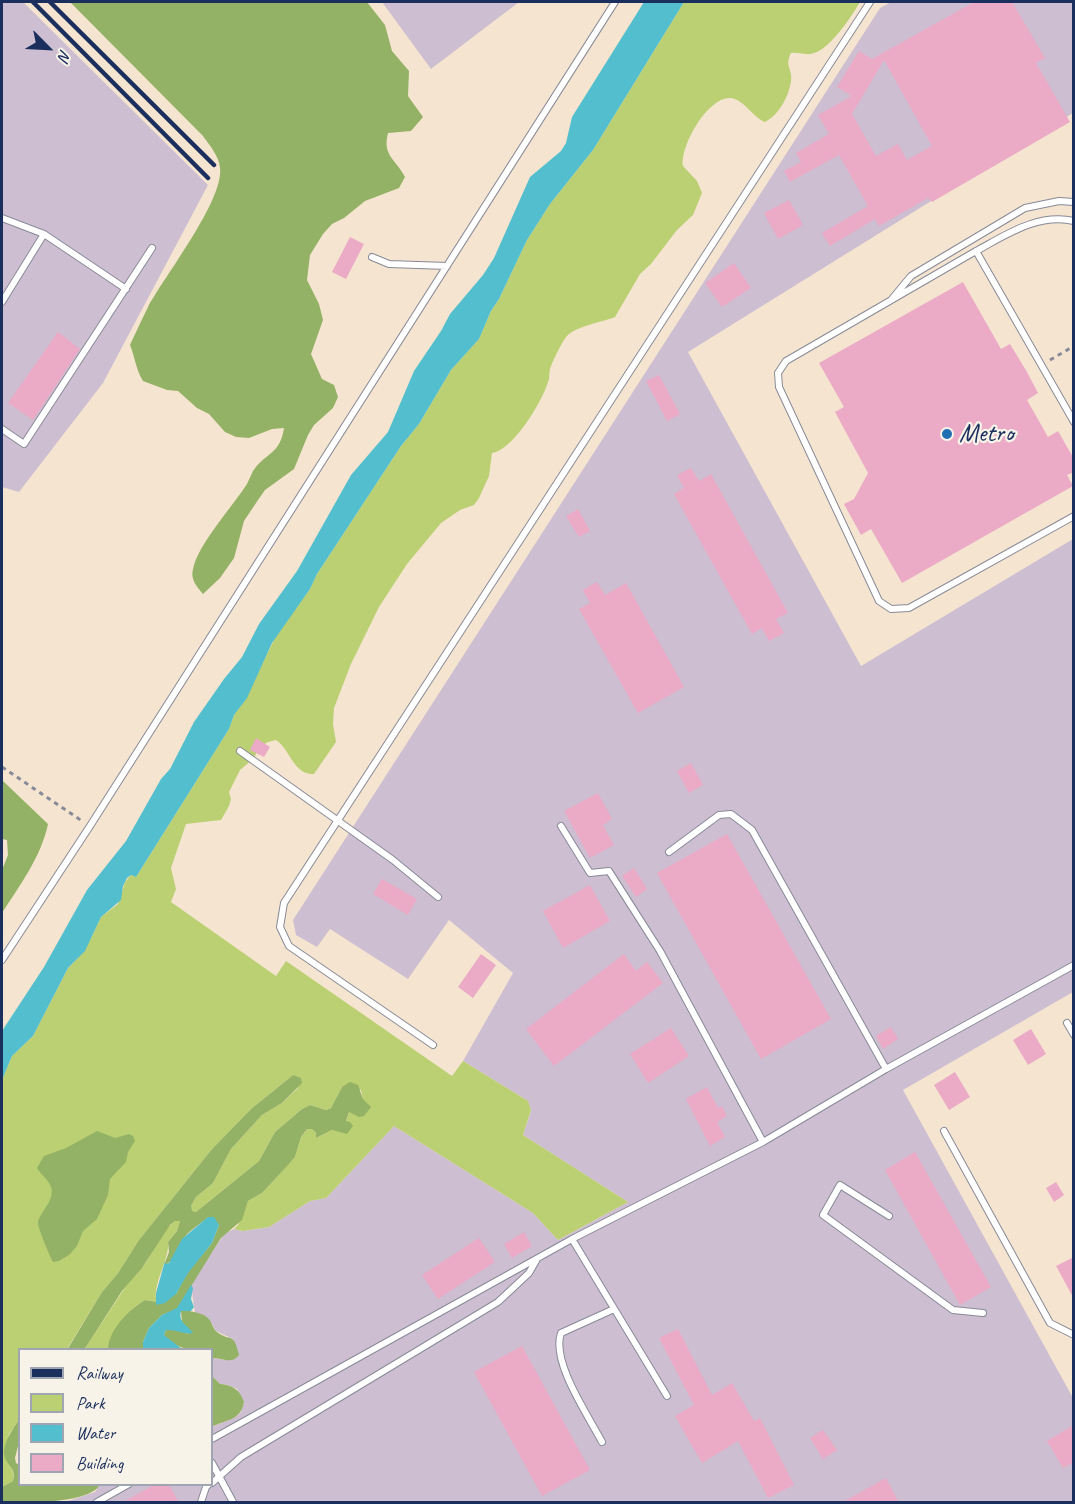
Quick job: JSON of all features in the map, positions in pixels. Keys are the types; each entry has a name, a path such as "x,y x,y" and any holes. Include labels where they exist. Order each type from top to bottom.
{"lane":[{"path":"2,960 90,826 615,2"},
{"path":"433,1045 289,946 280,927 284,903 870,2"},
{"path":"890,302 911,276 1025,208 1059,201 1074,202"},
{"path":"2,218 44,234 126,289"},
{"path":"1074,221 1045,220 1028,224 786,361 777,373 779,387 879,601 891,609 909,608 1074,516"},
{"path":"2,302 44,234"},
{"path":"2,429 24,444 152,248"},
{"path":"976,252 1074,422"},
{"path":"372,257 389,264 447,266"},
{"path":"240,751 393,860 438,897"},
{"path":"669,852 719,814 730,814 752,830 886,1070"},
{"path":"561,826 590,873 609,872 660,951 763,1142"},
{"path":"213,1438 572,1239 763,1142 1074,965"},
{"path":"1067,1023 1074,1035"},
{"path":"944,1131 1050,1323 1074,1335"},
{"path":"889,1216 840,1185 823,1215 953,1310 983,1313"},
{"path":"572,1239 666,1396"},
{"path":"213,1482 241,1457 498,1302 529,1273 537,1259"},
{"path":"602,1442 562,1365 558,1343 561,1333 614,1309"},
{"path":"213,1465 233,1503"},
{"path":"97,1503 127,1486"},
{"path":"201,1503 207,1486"}],"path":[{"path":"2,767 90,826"}],"shaded area":[{"path":"2,2 23,2 208,185 103,383 19,492 2,487"},
{"path":"382,2 519,2 431,69"},
{"path":"891,2 1073,2 1073,113 688,352 861,666 1073,539 1073,992 903,1090 1073,1398 1073,1502 65,1502 95,1492 99,1486 213,1486 213,1427 237,1416 244,1402 237,1389 220,1384 213,1377 213,1359 225,1360 233,1339 216,1331 208,1318 195,1313 191,1285 224,1234 234,1229 243,1231 269,1227 310,1201 326,1198 394,1126 533,1213 558,1240 628,1202 523,1135 531,1111 528,1101 463,1061 513,973 449,920 408,979 330,929 317,947 296,935 293,920 880,8"}],"green space":[{"path":"70,2 367,2 385,25 392,51 409,71 408,96 423,117 411,131 388,133 388,152 405,177 399,188 365,201 344,218 332,224 310,255 307,280 319,304 323,320 311,354 322,379 334,385 338,397 333,408 314,425 294,469 265,490 258,500 244,521 234,558 220,578 203,594 196,586 192,576 196,559 247,484 253,471 276,448 284,428 272,429 249,438 236,437 225,432 209,414 197,408 178,391 167,390 143,381 130,345 148,307 192,238 213,199 219,182 220,168 214,151 203,136"},
{"path":"684,2 860,2 827,45 814,53 791,53 788,61 791,81 788,93 779,110 770,119 765,122 760,120 740,102 731,98 713,105 705,113 691,135 683,157 683,166 697,181 702,193 693,215 677,230 651,264 640,274 615,317 583,327 567,336 553,361 545,391 526,424 509,443 492,453 489,476 479,498 474,505 460,510 441,523 407,564 379,607 351,664 334,708 333,724 336,742 314,774 301,771 276,740 261,746 253,759 240,770 229,792 231,799 229,806 221,820 186,824 171,868 176,889 171,902 276,976 286,961 452,1076 463,1061 528,1101 531,1110 523,1135 628,1202 558,1240 533,1213 394,1126 326,1198 310,1201 269,1227 243,1231 234,1229 248,1201 262,1193 295,1157 301,1137 307,1129 312,1129 316,1133 316,1138 332,1130 343,1132 349,1112 354,1113 363,1099 361,1090 342,1087 331,1108 326,1110 310,1105 302,1109 275,1132 259,1161 196,1212 191,1211 196,1197 213,1183 231,1149 262,1115 282,1103 298,1088 293,1075 251,1109 212,1149 139,1240 118,1273 102,1292 68,1348 18,1348 18,1421 9,1434 5,1456 12,1471 13,1481 2,1487 2,1080 12,1056 33,1036 68,968 78,958 91,938 101,917 118,904 125,882 131,875 136,877 229,729 234,715 242,704 277,634 310,589 317,574 401,446 419,424 451,370 479,339 527,240 550,204 593,150"},
{"path":"2,780 48,824 35,859 2,913 2,870 8,855 7,840 2,839"},
{"path":"293,1075 301,1078 302,1083 282,1103 262,1115 231,1149 213,1183 196,1197 191,1206 192,1211 196,1212 259,1161 275,1132 302,1109 310,1105 326,1110 331,1108 342,1087 350,1082 358,1085 363,1099 371,1107 364,1116 359,1117 349,1112 346,1121 353,1126 347,1134 332,1130 316,1138 316,1133 312,1129 307,1129 301,1137 295,1157 262,1193 248,1201 242,1220 221,1238 177,1309 162,1315 149,1328 143,1348 108,1348 112,1333 133,1309 145,1300 157,1302 176,1294 187,1273 212,1243 219,1225 208,1217 187,1234 173,1258 164,1265 169,1252 168,1242 177,1231 180,1221 175,1221 170,1225 142,1268 122,1291 86,1347 68,1348 102,1292 118,1273 139,1240 212,1149 251,1109"},
{"path":"97,1131 115,1138 129,1134 135,1141 128,1152 126,1162 110,1179 108,1195 97,1219 83,1231 77,1246 69,1255 53,1262 38,1225 52,1192 49,1182 37,1168 44,1156 66,1148"},
{"path":"175,1221 180,1221 177,1231 168,1242 166,1257 156,1288 157,1302 145,1300 133,1309 116,1329 108,1348 85,1348 126,1286 145,1264 166,1229"},
{"path":"186,1310 207,1317 217,1332 235,1342 239,1355 231,1360 213,1359 213,1348 186,1348 175,1344 164,1335 166,1330 180,1330 188,1334 182,1322 181,1311"},
{"path":"213,1377 220,1384 235,1389 244,1402 240,1413 213,1427"},
{"path":"18,1422 18,1446 15,1458 18,1464 18,1486 99,1486 83,1496 70,1499 2,1502 2,1487 13,1481 14,1477 4,1453 8,1438"}],"water":[{"path":"644,2 684,2 593,150 550,204 527,240 479,339 451,370 419,424 401,446 317,574 310,589 272,643 247,698 234,715 229,729 136,877 131,875 127,878 121,900 101,917 85,951 68,968 33,1036 12,1056 2,1080 2,1031 44,967 87,890 126,841 161,779 170,769 194,722 242,657 259,624 297,571 351,475 388,432 414,371 450,314 483,275 494,258 530,177 561,151 566,143 572,117"},
{"path":"208,1217 214,1217 219,1225 212,1243 188,1273 176,1294 165,1303 156,1305 156,1293 165,1261 165,1264 169,1263 182,1239"},
{"path":"191,1285 193,1288 191,1299 194,1307 191,1311 181,1311 180,1315 182,1321 193,1333 166,1330 164,1335 181,1348 143,1348 149,1328 162,1315 177,1308"}],"building":[{"path":"974,2 1012,2 1045,58 1036,63 1070,122 932,202 928,198 879,226 875,219 830,246 822,233 868,206 839,155 790,182 784,171 801,162 796,153 829,134 818,115 852,96 837,87 859,51 872,59","holes":["884,60 932,146 907,160 898,144 876,156 852,114"]},
{"path":"789,200 803,225 778,239 764,213"},
{"path":"350,237 364,244 346,279 332,272"},
{"path":"734,263 751,288 722,307 705,283"},
{"name":"Metro","path":"963,282 1001,349 1010,344 1027,372 1038,393 1027,400 1048,437 1058,431 1074,459 1074,472 1067,475 1073,486 902,583 871,529 861,535 844,504 854,499 868,473 835,412 844,407 819,363"},
{"path":"58,332 80,349 33,420 8,403"},
{"path":"659,375 680,414 667,421 646,381"},
{"path":"691,468 699,481 711,474 788,613 776,619 784,633 769,641 762,628 752,634 674,494 684,488 677,475"},
{"path":"578,509 590,531 579,537 566,516"},
{"path":"597,582 605,595 626,583 684,687 638,713 579,609 590,603 583,590"},
{"path":"256,738 270,747 264,757 250,750"},
{"path":"691,763 703,785 689,793 677,771"},
{"path":"598,793 612,819 603,825 614,845 590,858 564,811"},
{"path":"727,834 831,1019 761,1059 657,873"},
{"path":"634,868 647,889 636,897 622,876"},
{"path":"382,879 417,899 408,915 373,894"},
{"path":"590,885 610,921 563,948 543,911"},
{"path":"481,954 496,965 473,998 458,987"},
{"path":"624,954 636,971 647,962 663,983 554,1066 526,1029"},
{"path":"891,1027 898,1039 883,1049 876,1036"},
{"path":"671,1028 689,1056 648,1083 630,1054"},
{"path":"1031,1029 1046,1054 1028,1065 1013,1040"},
{"path":"955,1072 970,1097 949,1110 934,1085"},
{"path":"707,1087 718,1108 722,1106 727,1116 717,1122 725,1137 710,1146 686,1099"},
{"path":"915,1152 991,1287 960,1305 885,1170"},
{"path":"1056,1182 1064,1195 1054,1202 1046,1188"},
{"path":"524,1232 532,1246 512,1258 504,1244"},
{"path":"479,1238 495,1262 438,1299 422,1275"},
{"path":"1074,1257 1074,1299 1056,1266"},
{"path":"678,1329 712,1395 732,1383 754,1421 760,1418 794,1485 768,1498 738,1441 702,1463 675,1416 694,1405 659,1338"},
{"path":"522,1346 590,1470 542,1496 474,1372"},
{"path":"1074,1425 1074,1462 1063,1468 1047,1441"},
{"path":"823,1430 837,1450 823,1459 810,1438"},
{"path":"886,1478 899,1503 841,1503"},
{"path":"152,1486 170,1486 179,1503 121,1503"}],"railway":[{"path":"33,2 208,178"},
{"path":"50,2 214,165"}],"place":[{"name":"Metro","path":"947,434"}]}
